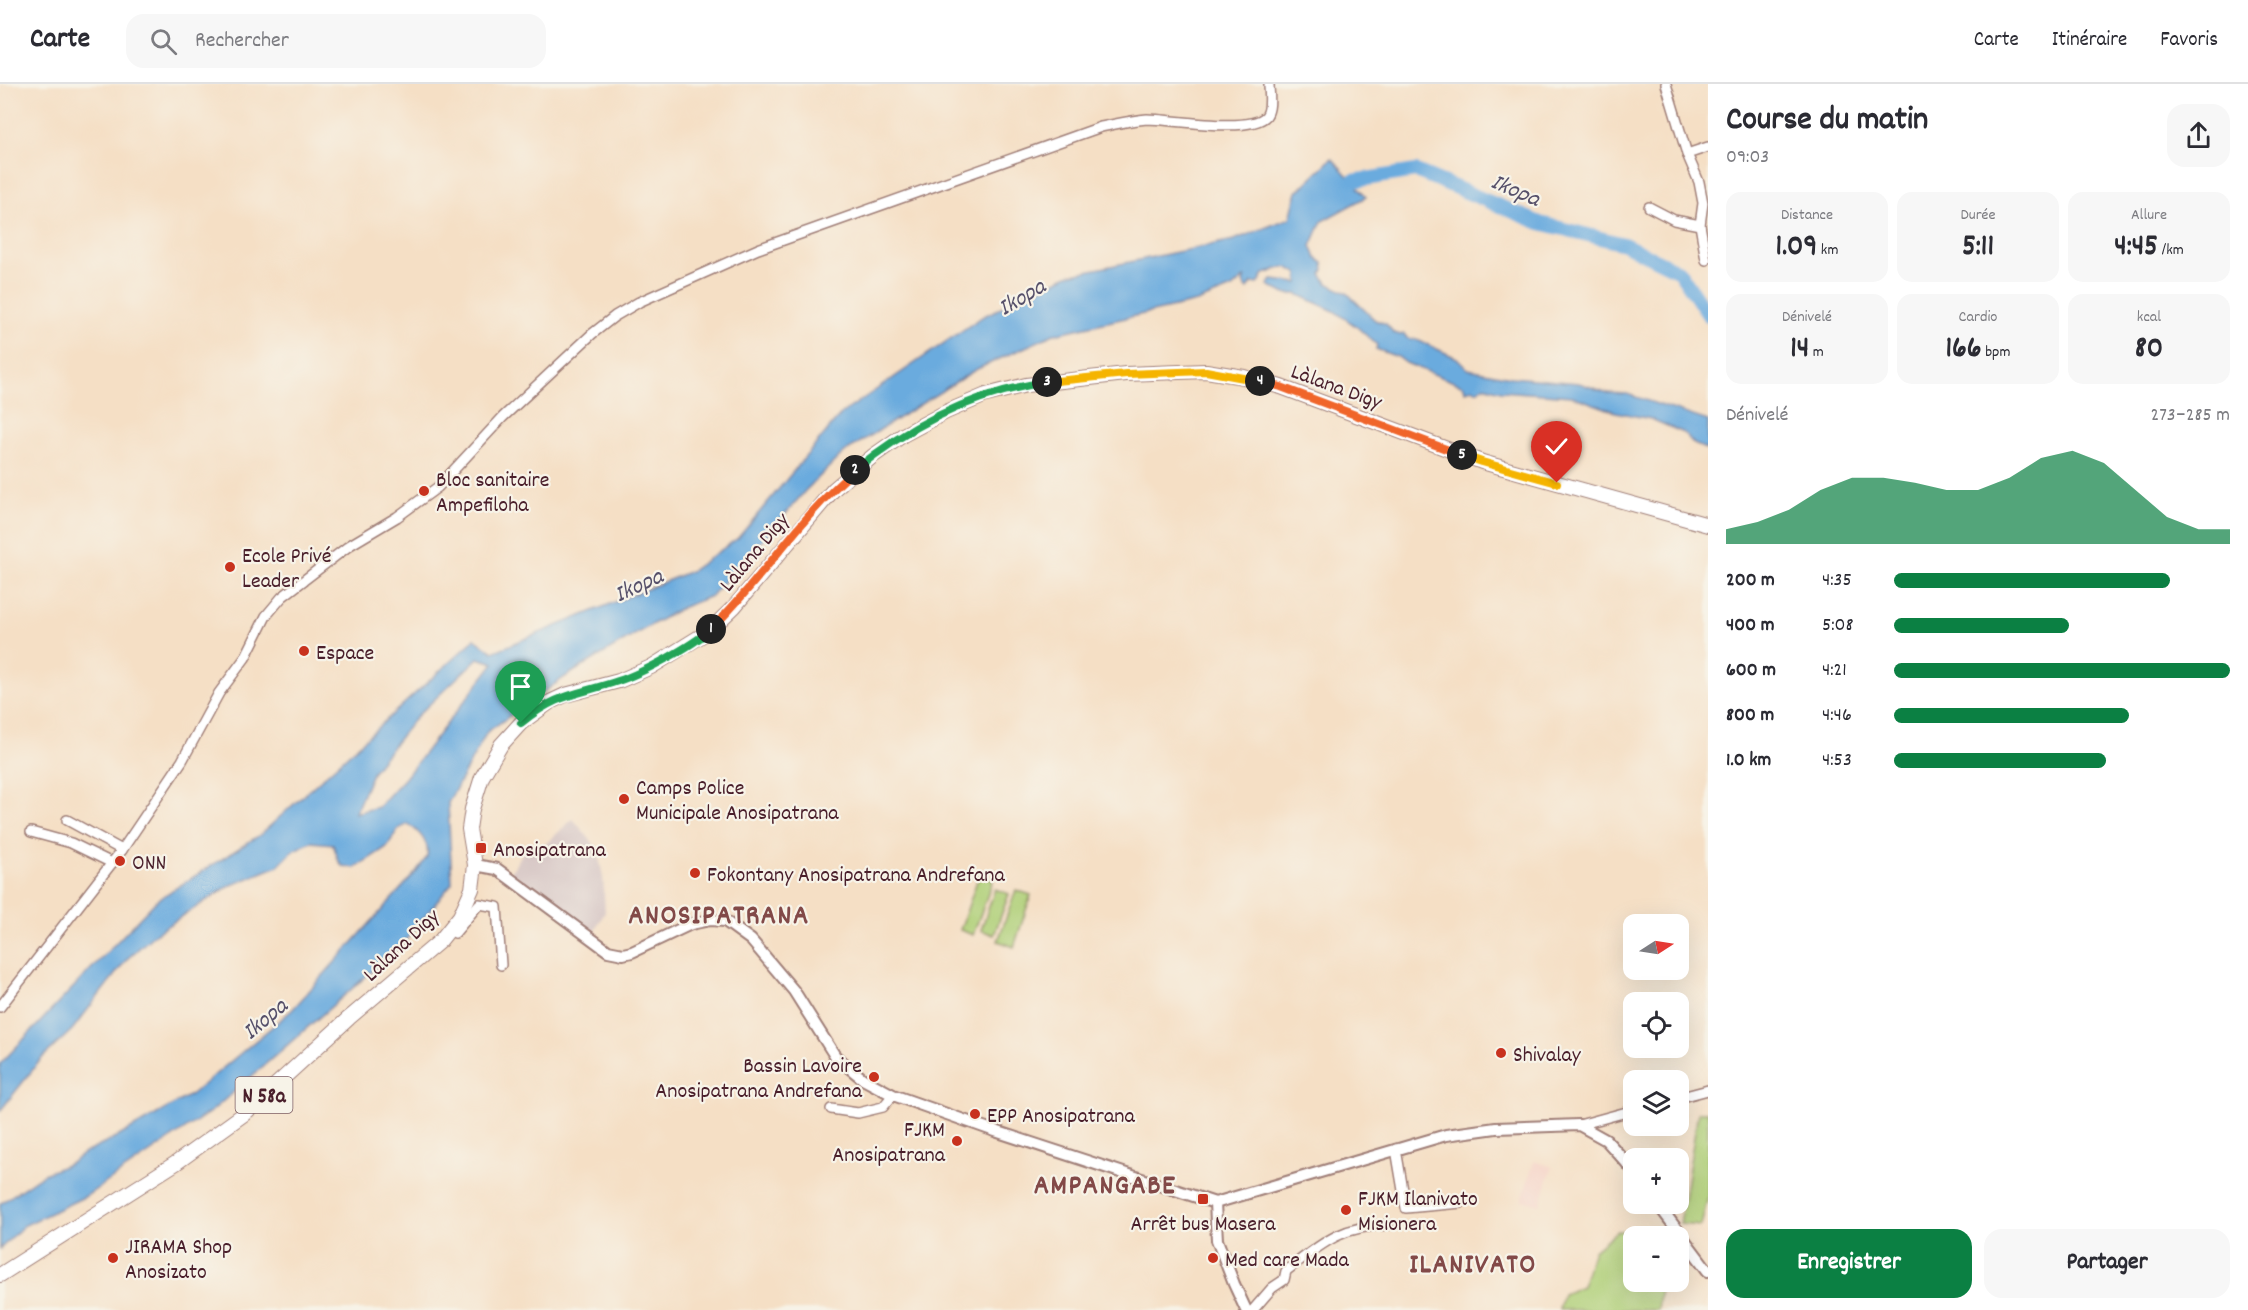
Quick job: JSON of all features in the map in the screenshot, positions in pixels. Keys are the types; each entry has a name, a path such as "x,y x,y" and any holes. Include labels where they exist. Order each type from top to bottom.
{"main road":[{"name":"Làlana Digy","path":"0,1275 176,1163 244,1114 349,1018 440,941 460,916 472,889 476,864 469,830 482,777 501,745 521,723 550,702 565,695 619,681 651,667 709,631 734,607 813,511 847,477 903,435 946,412 986,395 1026,385 1126,374 1206,371 1244,377 1281,387 1482,462 1708,525"}],"street":[{"path":"0,1007 122,850 182,761 219,693 245,658 266,616 282,597 350,545 397,517 438,487 541,381 615,316 639,302 758,249 1101,127 1147,119 1186,123 1255,123 1267,115 1269,84"},
{"path":"1666,84 1687,154 1699,182 1703,203 1700,225 1706,260"},
{"path":"1687,154 1708,147"},
{"path":"1649,207 1674,220 1700,225"},
{"path":"67,820 122,850"},
{"path":"31,832 71,843 112,864"},
{"path":"476,864 497,869 608,951 623,954 632,952 691,924 710,920 724,921 751,940 794,991 835,1056 863,1078 893,1095 1215,1203 1446,1135 1496,1128 1579,1125 1623,1113"},
{"path":"449,930 455,933 479,904 497,907 501,965"},
{"path":"1689,1095 1708,1090"},
{"path":"831,1109 858,1113 884,1107 893,1095"},
{"path":"1579,1125 1606,1140 1623,1159"},
{"path":"1396,1149 1406,1208 1461,1203"},
{"path":"1215,1203 1217,1240 1246,1310"},
{"path":"1665,1214 1708,1271"},
{"path":"1253,1310 1272,1288 1284,1280 1286,1271 1339,1233 1366,1225 1388,1225"}],"shaded area":[{"path":"573,819 597,848 603,877 605,912 592,935 510,874 529,842 540,849"},
{"path":"1534,1161 1552,1167 1540,1205 1522,1200"}],"green space":[{"path":"979,875 993,880 973,935 960,930"},
{"path":"995,889 1009,894 994,935 981,930"},
{"path":"1016,890 1031,895 1014,947 998,941"},
{"path":"1698,1112 1708,1112 1708,1197 1701,1226 1680,1224 1682,1214 1689,1214 1689,1168"},
{"path":"1617,1231 1623,1231 1623,1292 1660,1292 1658,1310 1559,1310 1563,1294 1582,1286 1594,1250"}],"water":[{"path":"1332,158 1366,197 1322,221 1311,246 1316,258 1323,263 1324,270 1321,274 1327,283 1347,293 1375,320 1386,324 1394,333 1404,334 1407,338 1417,340 1457,358 1468,369 1511,377 1579,383 1608,393 1627,394 1708,421 1708,450 1694,444 1684,433 1651,419 1616,412 1572,396 1501,391 1484,386 1477,391 1472,389 1465,391 1464,386 1376,349 1377,345 1334,311 1297,294 1285,294 1268,285 1272,280 1298,283 1298,274 1284,267 1264,274 1258,284 1252,283 1248,289 1243,282 1245,277 1232,288 1197,302 1054,334 975,370 843,453 805,491 711,596 681,608 639,632 565,677 487,732 448,803 452,883 402,945 213,1110 86,1196 23,1226 0,1249 0,1204 44,1174 71,1163 83,1154 192,1094 292,1010 416,872 427,856 425,842 408,824 398,829 387,847 355,868 342,866 333,844 311,842 294,850 278,866 229,886 156,933 127,959 72,1030 42,1058 0,1111 0,1064 157,900 260,835 475,639 493,652 691,571 738,538 841,414 982,317 1068,275 1234,240 1290,218 1297,192","holes":["478,658 494,663 405,778 378,807 355,813 373,771 416,717"]}],"waterway":[{"name":"Ikopa","path":"1340,195 1353,181 1416,171 1540,223 1624,244 1679,271 1708,315"}],"place":[{"name":"Bloc sanitaire Ampefiloha","path":"424,491"},
{"name":"Ecole Privé Leader","path":"230,567"},
{"name":"Espace","path":"304,651"},
{"name":"Camps Police Municipale Anosipatrana","path":"624,799"},
{"name":"Anosipatrana","path":"481,848"},
{"name":"ONN","path":"120,861"},
{"name":"Fokontany Anosipatrana Andrefana","path":"695,873"},
{"name":"Shivalay","path":"1501,1053"},
{"name":"Bassin Lavoire Anosipatrana Andrefana","path":"874,1077"},
{"name":"EPP Anosipatrana","path":"975,1114"},
{"name":"FJKM Anosipatrana","path":"957,1141"},
{"name":"Arrêt bus Masera","path":"1203,1199"},
{"name":"FJKM Ilanivato Misionera","path":"1346,1210"},
{"name":"JIRAMA Shop Anosizato","path":"113,1258"},
{"name":"Med care Mada","path":"1213,1258"}],"district":[{"name":"ANOSIPATRANA","path":"719,913"},
{"name":"AMPANGABE","path":"1105,1183"},
{"name":"ILANIVATO","path":"1473,1262"}],"route":[{"path":"521,723 535,711 565,695 619,681 651,667 709,631 734,607 774,561 813,511 834,489 873,456 903,435 946,412 986,395 1026,385 1126,374 1206,371 1244,377 1281,387 1482,462 1557,483"}]}
